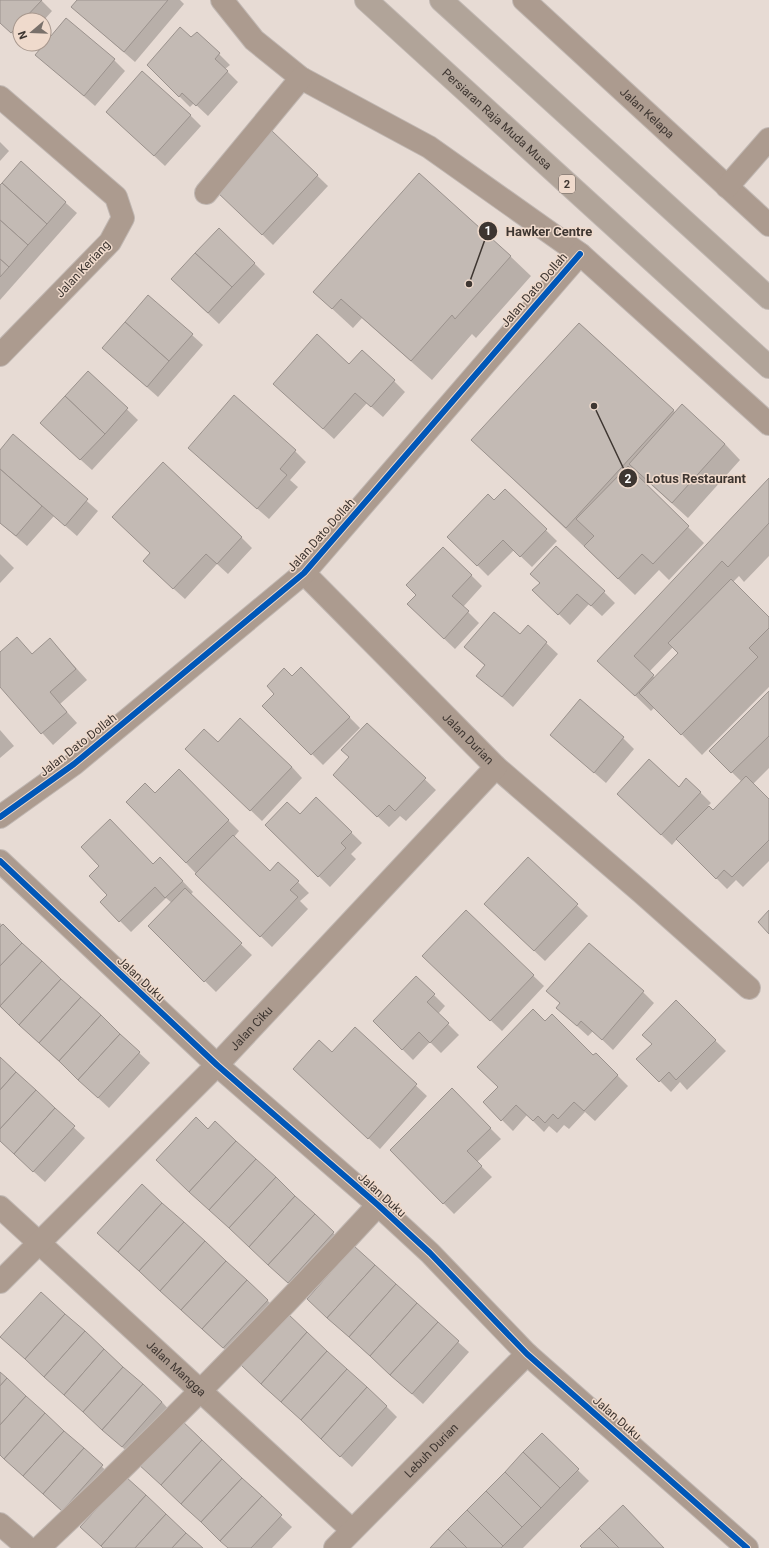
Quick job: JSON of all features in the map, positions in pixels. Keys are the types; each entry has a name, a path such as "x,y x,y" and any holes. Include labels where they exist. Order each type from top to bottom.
{"highway":[{"name":"Persiaran Raja Muda Musa","path":"366,0 769,367"},
{"path":"441,0 769,298"}],"street":[{"path":"222,0 254,40 301,78 429,147 580,254 769,424"},
{"name":"Jalan Kelapa","path":"524,0 769,225"},
{"path":"206,193 301,78"},
{"name":"Jalan Keriang","path":"0,97 116,196 122,218 110,242 0,355"},
{"path":"727,187 769,139"},
{"name":"Jalan Dato Dollah","path":"0,817 74,764 304,573 580,254"},
{"name":"Jalan Durian","path":"304,573 496,768 642,893 749,988"},
{"name":"Jalan Ciku","path":"0,1282 216,1065 496,768"},
{"name":"Jalan Duku","path":"0,861 216,1065 378,1205 430,1253 528,1354 738,1545"},
{"path":"39,1548 117,1475 200,1389 293,1297 378,1205"},
{"name":"Jalan Mangga","path":"0,1207 352,1530"},
{"name":"Lebuh Durian","path":"335,1548 528,1354"},
{"path":"0,1524 28,1548"}],"building":[{"path":"0,0 42,0 31,12 12,12 11,33 0,23"},
{"path":"77,0 168,0 124,52 71,7"},
{"path":"66,18 115,59 84,96 35,55 38,52 52,52 52,35"},
{"path":"180,27 191,37 197,32 220,53 215,59 228,71 196,106 182,93 179,97 147,65"},
{"path":"142,71 191,115 154,156 106,112"},
{"path":"272,131 318,175 262,235 216,191"},
{"path":"21,161 66,202 47,224 2,183"},
{"path":"419,173 511,256 455,319 452,315 411,361 341,299 332,309 313,292"},
{"path":"2,183 47,224 28,245 0,220 0,185"},
{"path":"0,220 28,245 9,267 0,259"},
{"path":"219,228 255,263 232,287 195,253"},
{"path":"195,253 232,287 208,313 171,279"},
{"path":"0,259 9,267 0,277"},
{"path":"148,295 193,334 169,361 125,322"},
{"path":"125,322 169,361 147,387 102,348"},
{"path":"579,323 674,410 566,528 471,440"},
{"path":"317,334 349,364 362,350 395,380 371,407 355,393 323,429 273,384"},
{"path":"88,371 128,408 105,434 65,396"},
{"path":"234,395 296,450 280,469 287,475 257,509 188,448"},
{"path":"65,396 105,434 80,460 40,423"},
{"path":"682,404 725,444 672,503 629,464"},
{"path":"13,434 88,499 65,526 0,469 0,450"},
{"path":"163,462 242,537 217,564 206,554 173,589 143,561 150,553 112,517"},
{"path":"628,466 689,526 653,564 642,554 618,579 584,546 594,536 576,519"},
{"path":"0,469 42,506 16,536 0,523"},
{"path":"769,478 769,523 728,567 722,561 634,656 654,675 635,696 597,661"},
{"path":"505,489 547,529 520,557 503,540 477,566 447,537 488,494 494,500"},
{"path":"556,546 605,591 591,606 577,594 558,615 532,590 540,583 530,574"},
{"path":"443,547 472,575 452,596 469,611 444,639 407,604 416,595 406,585"},
{"path":"731,579 769,617 769,628 749,648 758,657 681,735 639,693 678,653 668,643"},
{"path":"494,612 520,634 528,625 547,642 502,697 476,676 485,665 464,647"},
{"path":"17,637 32,654 50,638 76,669 50,692 67,712 41,734 0,687 0,652"},
{"path":"301,667 350,717 311,755 262,706 274,694 267,686 284,668 292,676"},
{"path":"769,691 769,736 731,773 709,751"},
{"path":"580,699 624,737 594,773 550,735"},
{"path":"240,718 292,767 250,811 185,749 204,729 218,742"},
{"path":"367,723 426,778 395,811 389,805 377,817 333,775 349,757 341,750"},
{"path":"649,759 679,787 686,778 701,792 661,835 617,794"},
{"path":"179,769 229,820 186,863 126,802 145,783 155,793"},
{"path":"746,776 769,799 769,840 732,877 724,870 716,879 676,839 709,806 713,810"},
{"path":"316,797 352,832 341,843 346,848 318,877 265,825 287,802 300,814"},
{"path":"110,819 153,864 160,857 183,881 165,898 155,887 119,922 100,902 107,895 89,876 99,866 81,847"},
{"path":"233,835 270,871 278,862 299,881 290,890 298,897 260,937 195,874"},
{"path":"528,857 578,904 534,951 484,904"},
{"path":"185,888 242,943 204,982 148,926"},
{"path":"466,910 534,975 490,1021 422,956"},
{"path":"769,910 769,934 758,922"},
{"path":"3,924 22,943 0,966 0,927"},
{"path":"22,943 42,961 0,1006 0,966"},
{"path":"589,943 644,991 602,1040 581,1021 577,1026 556,1008 560,1003 546,991"},
{"path":"42,961 61,979 19,1025 0,1006"},
{"path":"416,976 435,994 427,1002 449,1023 430,1043 419,1032 402,1050 373,1021"},
{"path":"61,979 81,997 39,1043 19,1025"},
{"path":"81,997 101,1015 59,1061 39,1043"},
{"path":"676,1000 716,1040 676,1080 669,1072 659,1082 636,1059 652,1044 642,1035"},
{"path":"533,1009 545,1021 552,1014 593,1055 596,1053 618,1075 584,1111 574,1102 558,1119 553,1114 545,1123 538,1116 533,1121 516,1105 501,1121 483,1102 498,1087 477,1067"},
{"path":"101,1015 120,1034 78,1080 59,1061"},
{"path":"355,1027 417,1084 368,1139 293,1069 319,1040 332,1052"},
{"path":"120,1034 140,1052 98,1098 78,1080"},
{"path":"0,1057 16,1072 0,1090"},
{"path":"16,1072 36,1090 0,1129 0,1090"},
{"path":"452,1088 491,1128 467,1151 482,1166 443,1204 390,1150"},
{"path":"36,1090 55,1108 14,1154 0,1141 0,1129"},
{"path":"55,1108 75,1126 33,1172 14,1154"},
{"path":"196,1117 208,1129 215,1121 236,1141 189,1192 156,1160"},
{"path":"236,1141 256,1159 209,1210 189,1192"},
{"path":"256,1159 276,1177 229,1228 209,1210"},
{"path":"276,1177 295,1196 249,1247 229,1228"},
{"path":"142,1184 162,1203 118,1252 97,1233"},
{"path":"295,1196 315,1214 268,1265 249,1247"},
{"path":"162,1203 184,1222 139,1271 118,1252"},
{"path":"315,1214 334,1232 288,1283 268,1265"},
{"path":"184,1222 205,1241 160,1291 139,1271"},
{"path":"205,1241 226,1261 181,1310 160,1291"},
{"path":"354,1246 375,1265 327,1318 307,1299"},
{"path":"226,1261 247,1280 202,1329 181,1310"},
{"path":"375,1265 396,1284 349,1337 327,1318"},
{"path":"247,1280 268,1300 223,1348 202,1329"},
{"path":"396,1284 417,1303 370,1356 349,1337"},
{"path":"41,1292 65,1314 25,1359 0,1337"},
{"path":"417,1303 438,1322 390,1375 370,1356"},
{"path":"65,1314 85,1331 44,1377 25,1359"},
{"path":"288,1314 307,1332 261,1384 241,1365"},
{"path":"438,1322 459,1341 412,1394 390,1375"},
{"path":"85,1331 104,1349 64,1395 44,1377"},
{"path":"307,1332 327,1351 281,1402 261,1384"},
{"path":"104,1349 123,1367 83,1412 64,1395"},
{"path":"327,1351 347,1369 301,1420 281,1402"},
{"path":"123,1367 143,1384 102,1430 83,1412"},
{"path":"347,1369 367,1387 321,1439 301,1420"},
{"path":"0,1372 7,1378 0,1386"},
{"path":"7,1378 26,1396 0,1425 0,1386"},
{"path":"143,1384 162,1402 122,1447 102,1430"},
{"path":"367,1387 387,1406 340,1457 321,1439"},
{"path":"26,1396 45,1413 4,1459 0,1455 0,1425"},
{"path":"45,1413 64,1431 23,1476 4,1459"},
{"path":"179,1418 202,1440 161,1485 137,1463"},
{"path":"64,1431 84,1448 43,1494 23,1476"},
{"path":"542,1433 579,1469 560,1488 523,1452"},
{"path":"202,1440 222,1459 181,1504 161,1485"},
{"path":"84,1448 103,1465 62,1511 43,1494"},
{"path":"523,1452 560,1488 541,1508 505,1472"},
{"path":"222,1459 242,1478 201,1522 181,1504"},
{"path":"505,1472 541,1508 522,1527 486,1491"},
{"path":"126,1477 146,1495 101,1546 80,1527"},
{"path":"242,1478 262,1496 220,1541 201,1522"},
{"path":"486,1491 522,1527 503,1546 467,1510"},
{"path":"146,1495 166,1514 135,1548 103,1548 101,1546"},
{"path":"262,1496 282,1515 251,1548 228,1548 220,1541"},
{"path":"623,1505 664,1548 619,1548 599,1528"},
{"path":"467,1510 503,1546 501,1548 467,1548 448,1529"},
{"path":"166,1514 186,1533 172,1548 135,1548"},
{"path":"599,1528 619,1548 582,1548 580,1546"},
{"path":"448,1529 467,1548 430,1548"},
{"path":"186,1533 203,1548 172,1548"}],"cycle path":[{"path":"0,817 74,764 304,573 580,254"},
{"path":"0,861 217,1065 378,1205 430,1253 527,1354 747,1548"}],"place":[{"name":"Hawker Centre","path":"469,284"},
{"name":"Lotus Restaurant","path":"594,406"}]}
